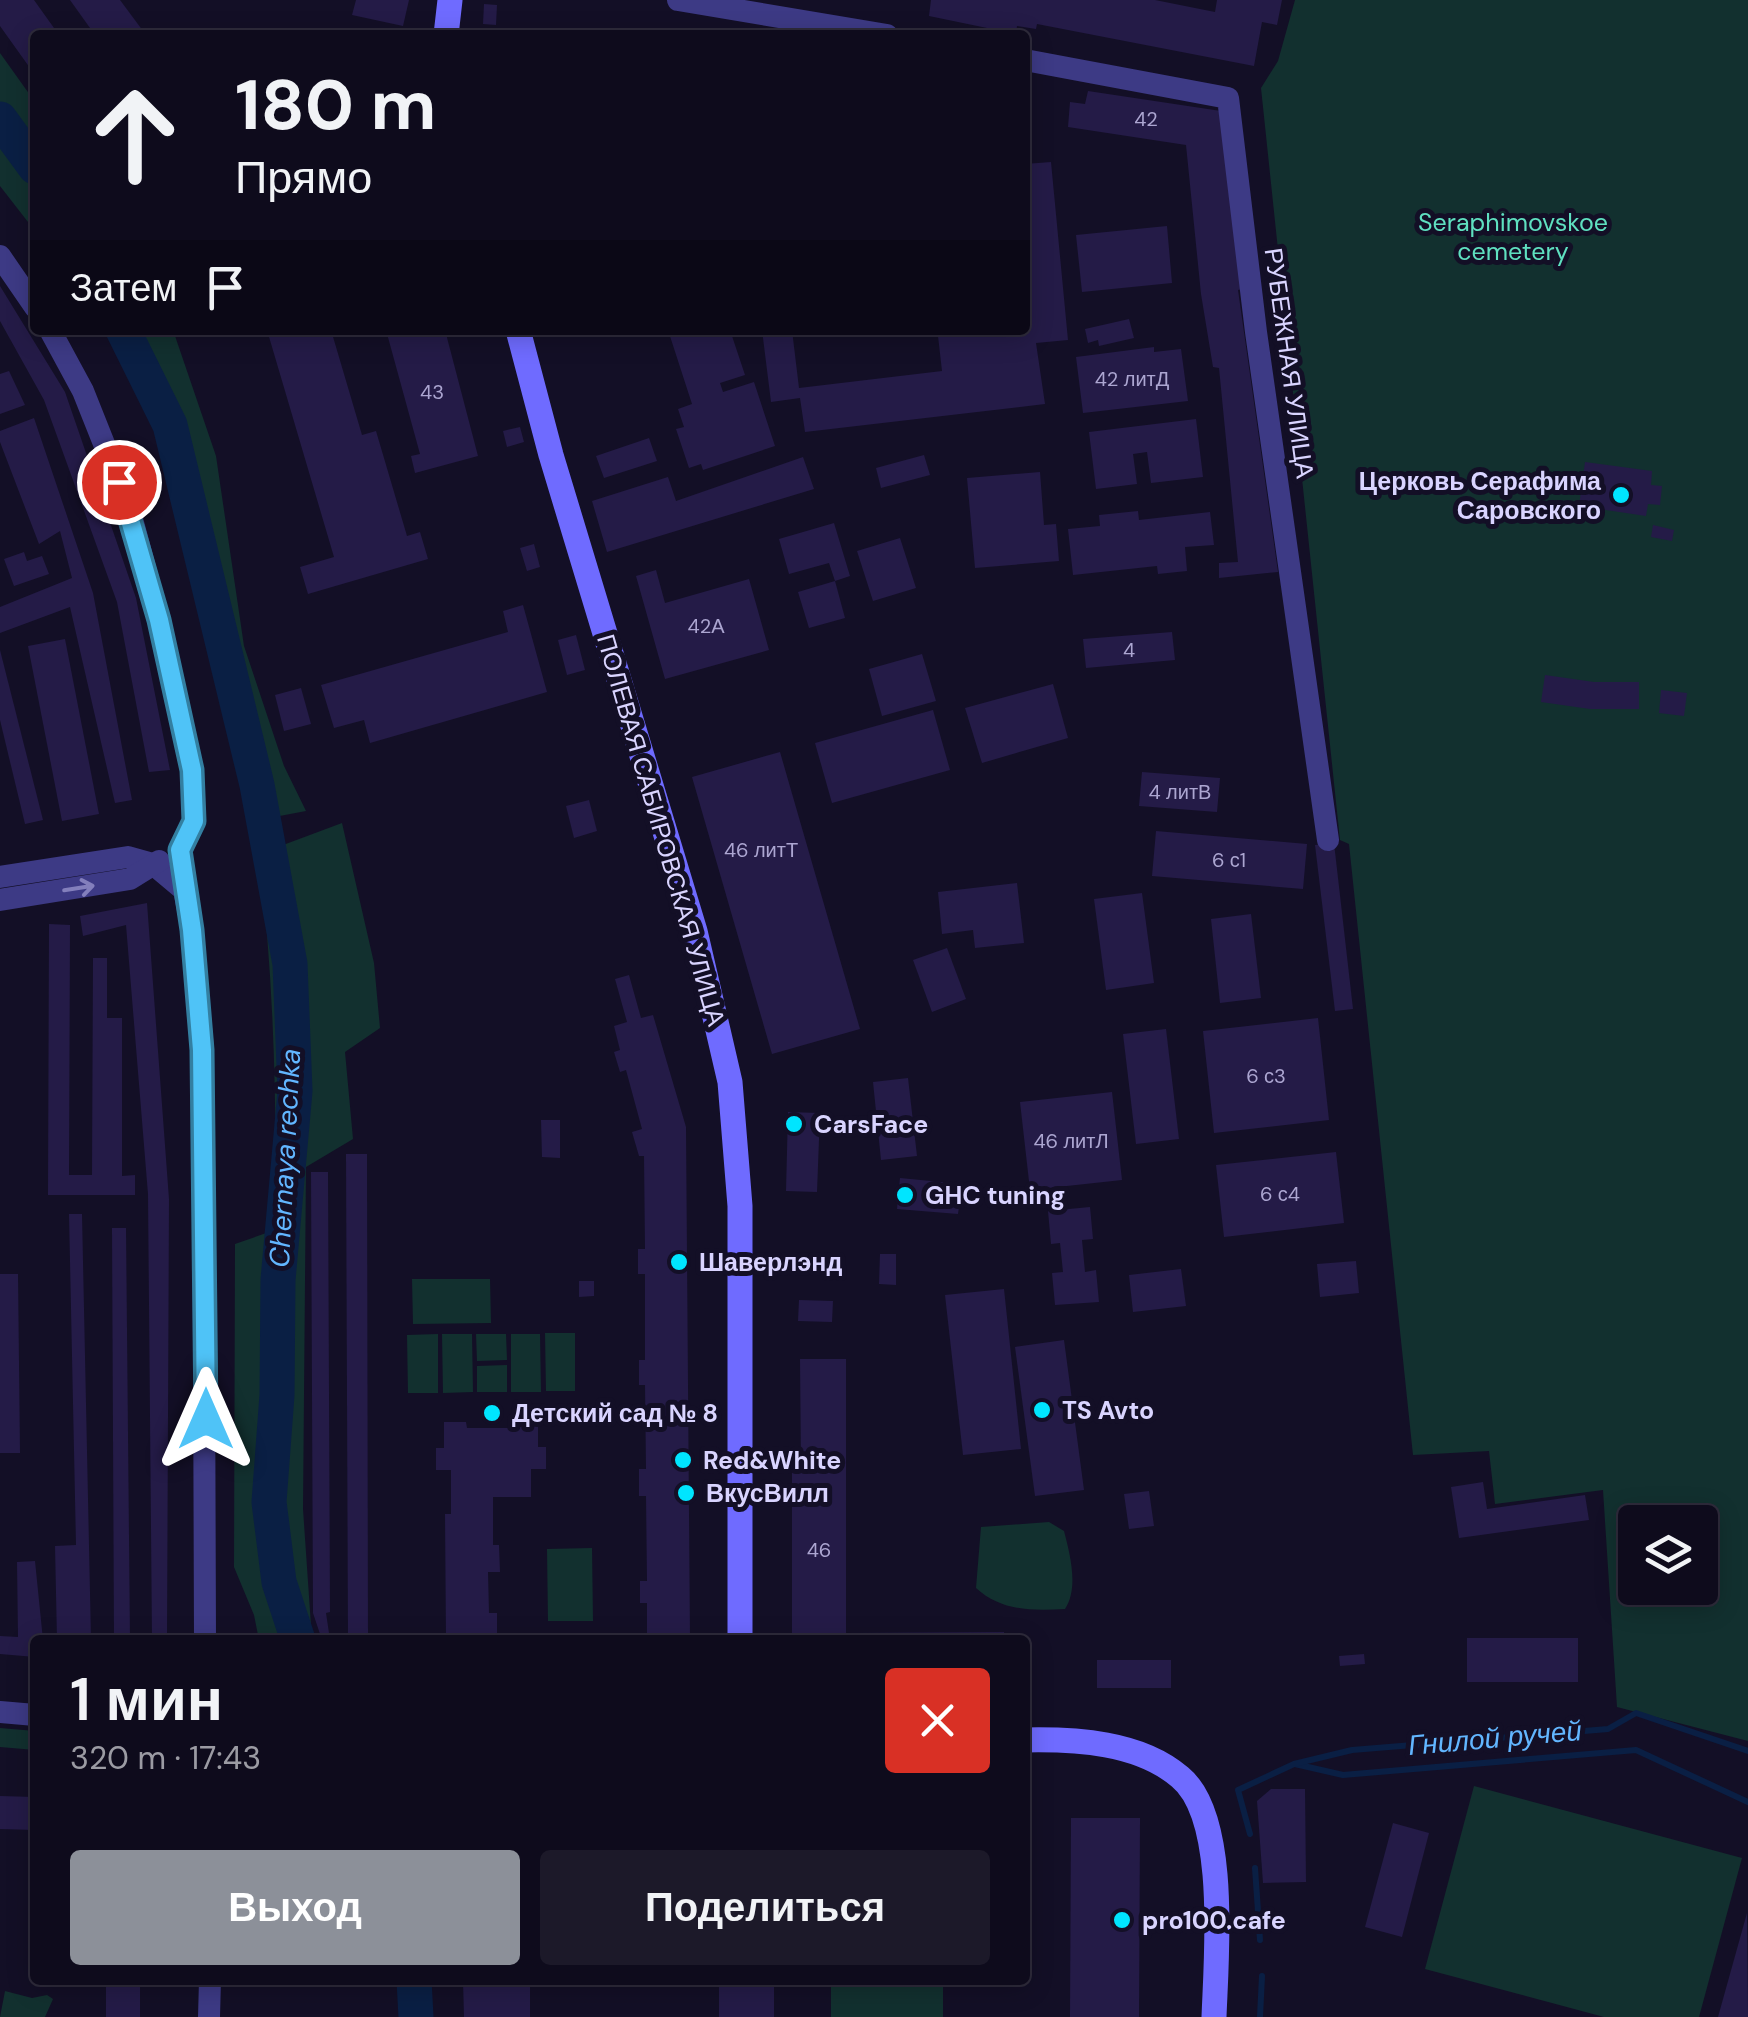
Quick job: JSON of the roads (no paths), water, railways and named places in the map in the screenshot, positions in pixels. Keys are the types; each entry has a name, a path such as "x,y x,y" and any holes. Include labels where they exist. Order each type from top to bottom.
{"street":[{"path":"447,30 450,0"},
{"path":"678,0 857,30"},
{"name":"РУБЕЖНАЯ УЛИЦА","path":"1030,61 1228,98 1256,332 1328,840"},
{"path":"0,256 30,300"},
{"path":"53,335 83,391 128,504 159,620 192,770 194,821 168,876"},
{"name":"ПОЛЕВАЯ САБИРОВСКАЯ УЛИЦА","path":"519,335 550,456 695,931 730,1082 740,1206 740,1635"},
{"path":"168,876 180,850"},
{"path":"0,877 128,857 168,876 192,930 202,1050 205,1635"},
{"path":"0,900 168,876"},
{"path":"0,1712 30,1715"},
{"path":"1030,1740 1099,1744 1131,1752 1182,1778 1196,1797 1211,1844 1214,2017"},
{"path":"209,2017 210,1985"}],"waterway":[{"path":"0,119 30,160"},
{"name":"Chernaya rechka","path":"125,335 170,425 257,785 290,964 295,1091 278,1280 277,1395 269,1502 279,1582 296,1635"},
{"name":"Гнилой ручей","path":"1250,1834 1238,1790 1294,1764 1352,1750 1608,1729 1636,1713 1748,1751"},
{"path":"1295,1764 1343,1775 1636,1750 1748,1802"},
{"path":"1255,1868 1260,1940"},
{"path":"1260,2017 1262,1976"},
{"name":"Chernaya rechka","path":"414,1985 416,2017"}],"place":[{"name":"Церковь Серафима Саровского","path":"1621,495"},
{"name":"CarsFace","path":"794,1124"},
{"name":"GHC tuning","path":"905,1195"},
{"name":"Шаверлэнд","path":"679,1262"},
{"name":"TS Avto","path":"1042,1410"},
{"name":"Детский сад № 8","path":"492,1413"},
{"name":"Red&White","path":"683,1460"},
{"name":"ВкусВилл","path":"686,1493"},
{"name":"pro100.cafe","path":"1122,1920"}],"park label":[{"name":"Seraphimovskoe cemetery","path":"1513,236"}]}
